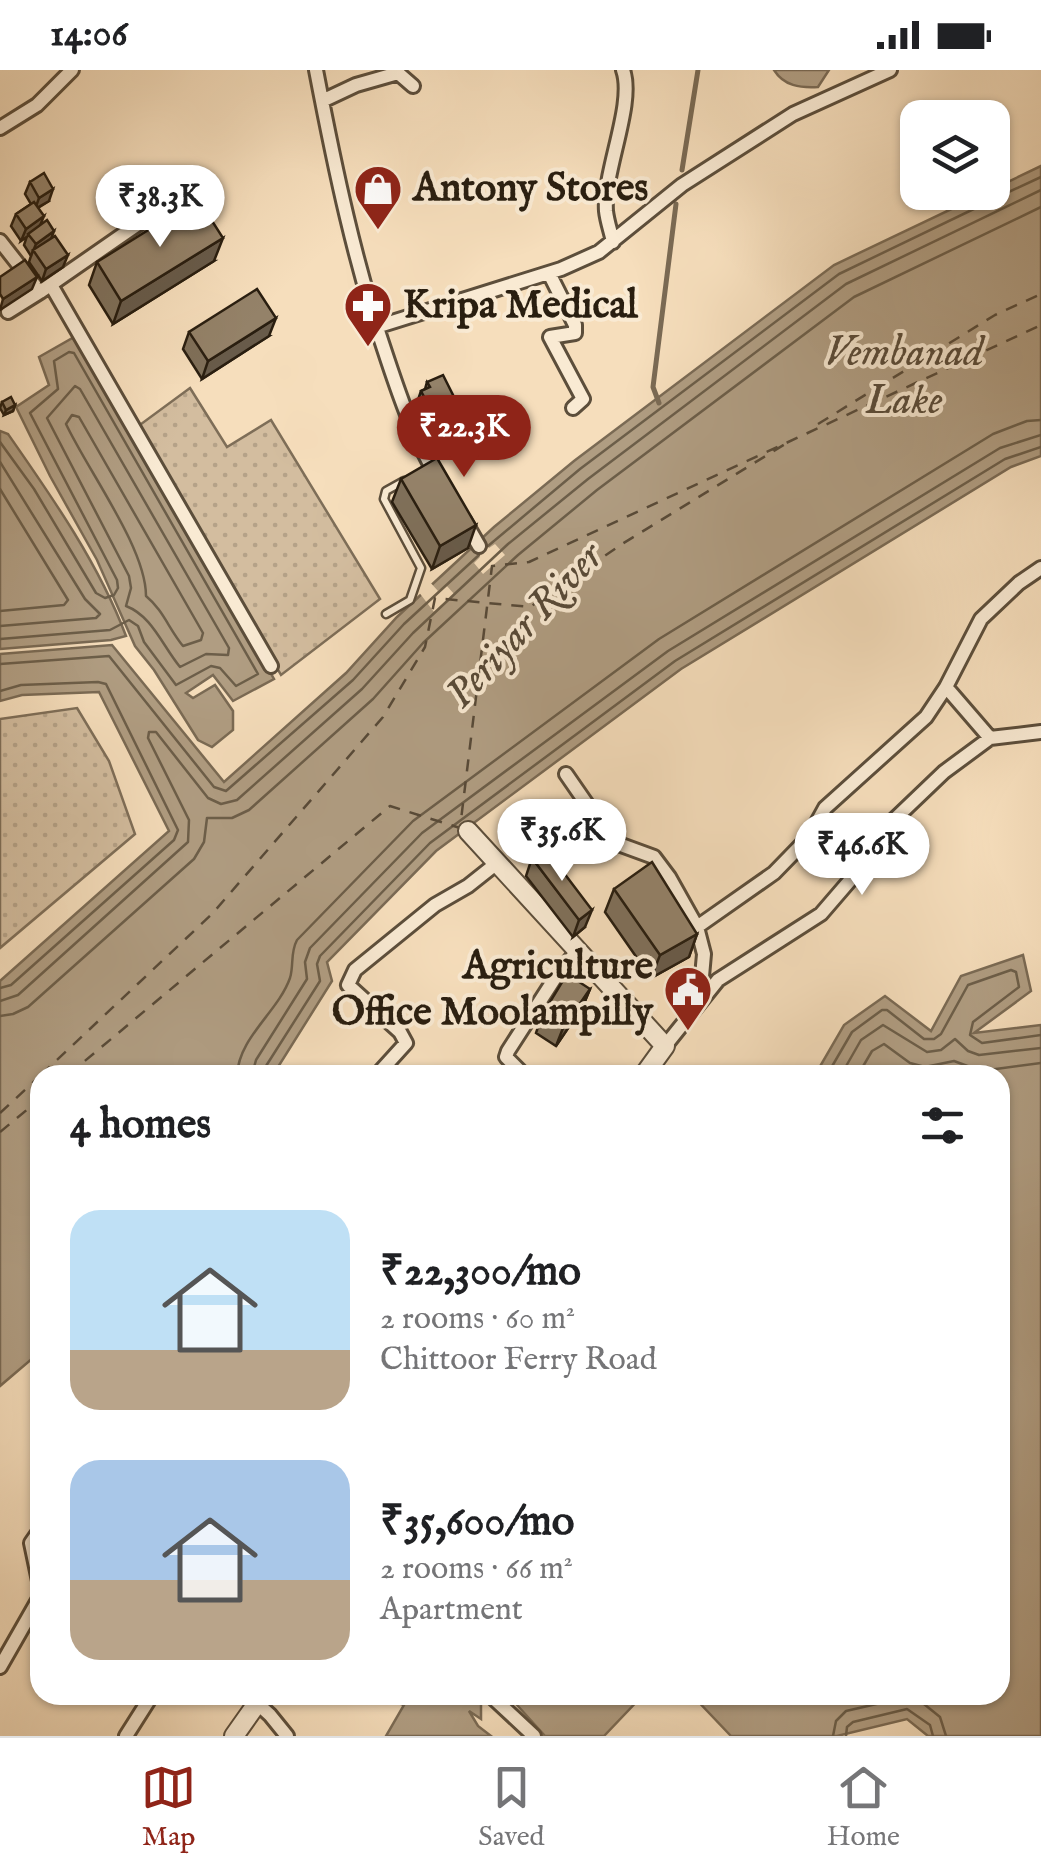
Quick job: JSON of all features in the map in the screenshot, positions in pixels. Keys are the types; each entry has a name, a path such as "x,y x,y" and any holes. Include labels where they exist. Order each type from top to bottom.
{"street":[{"path":"0,128 37,104 72,70"},
{"path":"316,70 340,198 376,327 413,436 440,482"},
{"path":"613,242 606,209 626,78 622,70"},
{"path":"376,327 550,273 599,252 678,188 793,114 890,70"},
{"path":"322,101 356,84 398,73 413,86"},
{"path":"8,312 141,222 153,212 160,198"},
{"path":"0,242 46,289 271,666"},
{"path":"550,273 575,325 575,333 550,337 583,399 573,408"},
{"path":"460,514 479,546"},
{"path":"697,928 774,873 808,837 825,808 926,718 981,619 1041,568"},
{"path":"946,688 990,738"},
{"path":"651,1065 718,980 821,914 852,878 876,837 944,772 990,738 1041,732"},
{"path":"566,774 613,842 654,857 669,878 697,928 704,954 700,1001"},
{"path":"468,831 665,1046"},
{"path":"386,1065 406,1043 400,1032 348,985 356,970 435,905 468,886 497,862"},
{"path":"513,1065 506,1057 508,1051 578,950"},
{"path":"506,1065 509,1061"},
{"path":"0,1667 30,1614"},
{"path":"126,1736 146,1705"},
{"path":"234,1736 252,1705"},
{"path":"262,1705 286,1736"},
{"path":"501,1705 534,1736"}],"lane":[{"path":"386,614 410,600 421,568 386,506 386,491 431,466"}],"shaded area":[{"path":"190,388 227,447 271,420 380,599 281,675 137,427"},
{"path":"77,708 109,761 135,834 0,948 0,719"}],"water":[{"path":"774,70 829,70 818,87 811,87 788,83"},
{"name":"Vembanad Lake","path":"1041,166 1041,456 1011,467 681,669 436,851 327,962 332,981 279,1065 30,1065 30,1360 0,1386 0,981 169,831 99,692 22,695 0,701 0,654 112,645 224,782 346,673 397,617 494,527 574,461 834,265 949,210 1010,210 1010,181"},
{"path":"76,336 274,679 233,701 213,675 186,693 193,698 215,685 233,711 233,730 212,747 198,740 135,646 97,560 16,407 49,385 39,357"},
{"path":"0,431 8,434 73,532 126,636 0,649"},
{"path":"1023,955 1031,991 974,1033 1041,1025 1041,1736 928,1736 907,1719 837,1736 731,1736 702,1705 1010,1705 1010,1065 821,1065 844,1025 885,996 931,1031 961,976"},
{"path":"404,1705 481,1705 481,1719 469,1711 478,1726 491,1736 386,1736"},
{"path":"517,1705 633,1705 604,1736 545,1736"}],"pier":[{"path":"480,537 489,548 495,544 505,555 483,574 474,563 480,557 471,545"},
{"path":"429,581 438,591 446,585 455,595 434,612 418,591"}],"building":[{"path":"44,173 53,189 39,198 30,182"},
{"path":"198,199 223,238 121,301 97,262"},
{"path":"34,202 44,216 26,229 16,214"},
{"path":"47,220 54,231 36,244 28,234"},
{"path":"55,236 68,255 46,269 33,250"},
{"path":"25,260 37,277 3,299 0,277"},
{"path":"257,289 276,318 208,361 189,332"},
{"path":"443,375 455,399 431,410 421,391 430,387 427,382"},
{"path":"11,397 15,405 6,410 2,402"},
{"path":"437,458 476,525 440,546 401,479"},
{"path":"545,848 592,910 579,920 532,858"},
{"path":"652,862 697,934 660,955 614,889"},
{"path":"567,974 590,989 563,1028 542,1015"}],"waterway":[{"path":"682,170 698,70"},
{"path":"659,403 653,387 676,204"}],"ferry route":[{"path":"818,424 995,315 1041,294"},
{"path":"80,1065 390,806 460,828 492,566 529,562 1041,325"},
{"path":"52,1065 212,914 383,717 425,647 435,598 530,607 622,544 790,441"},
{"path":"0,1113 30,1085"},
{"path":"0,1132 30,1107"}],"place":[{"name":"Antony Stores","path":"378,232"},
{"name":"Kripa Medical","path":"368,348"},
{"name":"Agriculture Office Moolampilly","path":"688,1032"}],"water label":[{"name":"Periyar River","path":"525,626"}]}
